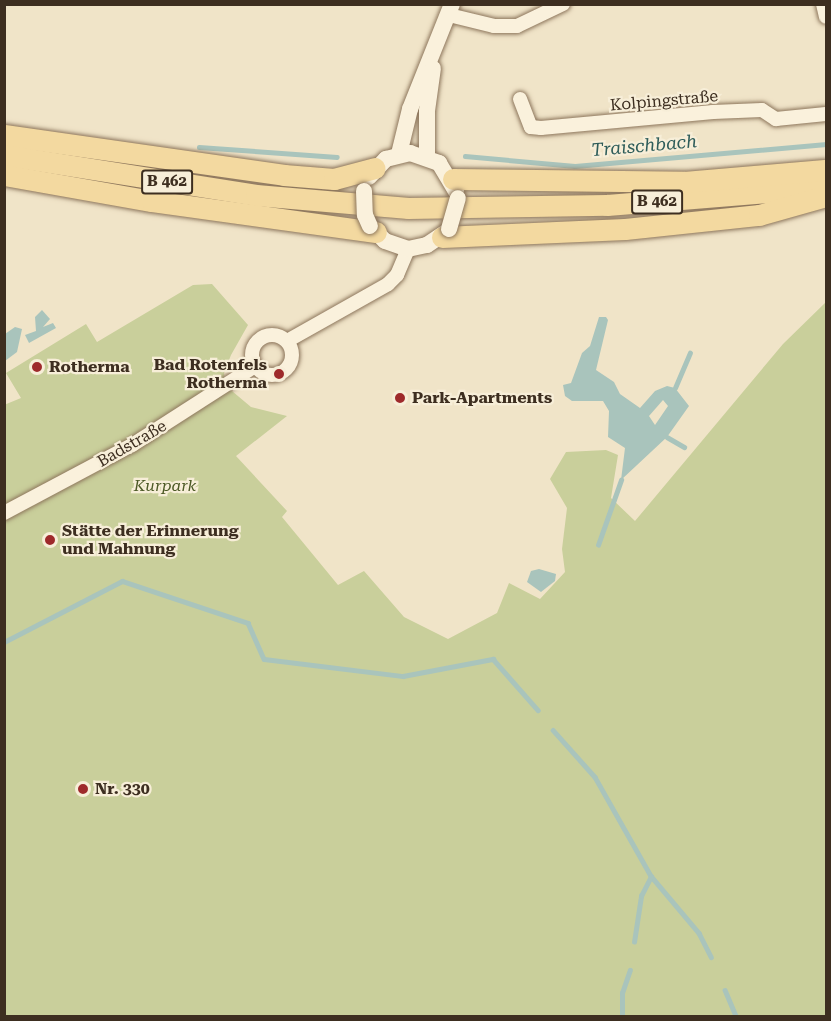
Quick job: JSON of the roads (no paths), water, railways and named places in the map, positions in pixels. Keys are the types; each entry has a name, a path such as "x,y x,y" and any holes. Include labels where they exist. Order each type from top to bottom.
{"main road":[{"path":"4,135 284,175 334,179 375,168"},
{"name":"B 462","path":"4,155 256,195 408,208 607,205 744,194 826,182"},
{"path":"455,188 684,182 826,170"},
{"path":"4,175 152,201 373,229"},
{"path":"445,233 625,229 759,215 826,196"}],"street":[{"path":"448,16 494,26 518,26 563,4"},
{"path":"823,4 826,17"},
{"path":"399,154 410,109 448,16"},
{"path":"428,156 427,111 448,16"},
{"name":"Kolpingstraße","path":"520,99 531,127 541,128 713,112 762,110 777,119 826,114"},
{"path":"399,154 428,156 439,163 455,188 445,233 408,249 392,244 373,229 365,215 363,191 375,168 399,154"},
{"path":"287,341 388,284 397,274 408,249"},
{"path":"272,335 287,341 292,353 285,371 265,375 255,366 253,348 261,338 272,335"},
{"name":"Badstraße","path":"4,513 132,445 255,366"}],"water":[{"path":"42,310 50,319 43,327 53,323 56,328 29,343 25,335 36,331 35,317"},
{"path":"599,317 606,317 608,320 596,370 614,382 620,394 640,408 655,391 667,386 675,388 689,406 667,437 621,480 625,448 608,437 609,411 603,401 572,401 565,396 563,385 571,383 582,353 590,346","holes":["663,400 668,406 655,425 649,416"]},
{"path":"15,327 22,329 17,352 5,361 5,334"},
{"path":"539,569 556,574 555,581 541,592 527,582 531,571"}],"waterway":[{"name":"Traischbach","path":"465,156 575,166 826,144"},
{"name":"Traischbach","path":"199,147 337,157"},
{"path":"675,388 690,353"},
{"path":"667,437 684,447"},
{"path":"598,545 621,480"},
{"path":"4,642 122,581 248,623 264,659 403,676 493,659 538,710"},
{"path":"553,730 595,777 651,876 699,933 711,957"},
{"path":"634,942 641,896 651,876"},
{"path":"622,1016 622,993 630,970"},
{"path":"725,990 736,1016"}],"place":[{"name":"Rotherma","path":"37,367"},
{"name":"Bad Rotenfels Rotherma","path":"279,374"},
{"name":"Park-Apartments","path":"400,398"},
{"name":"Stätte der Erinnerung und Mahnung","path":"50,540"},
{"name":"Nr. 330","path":"83,789"}],"park label":[{"name":"Kurpark","path":"165,486"}]}
